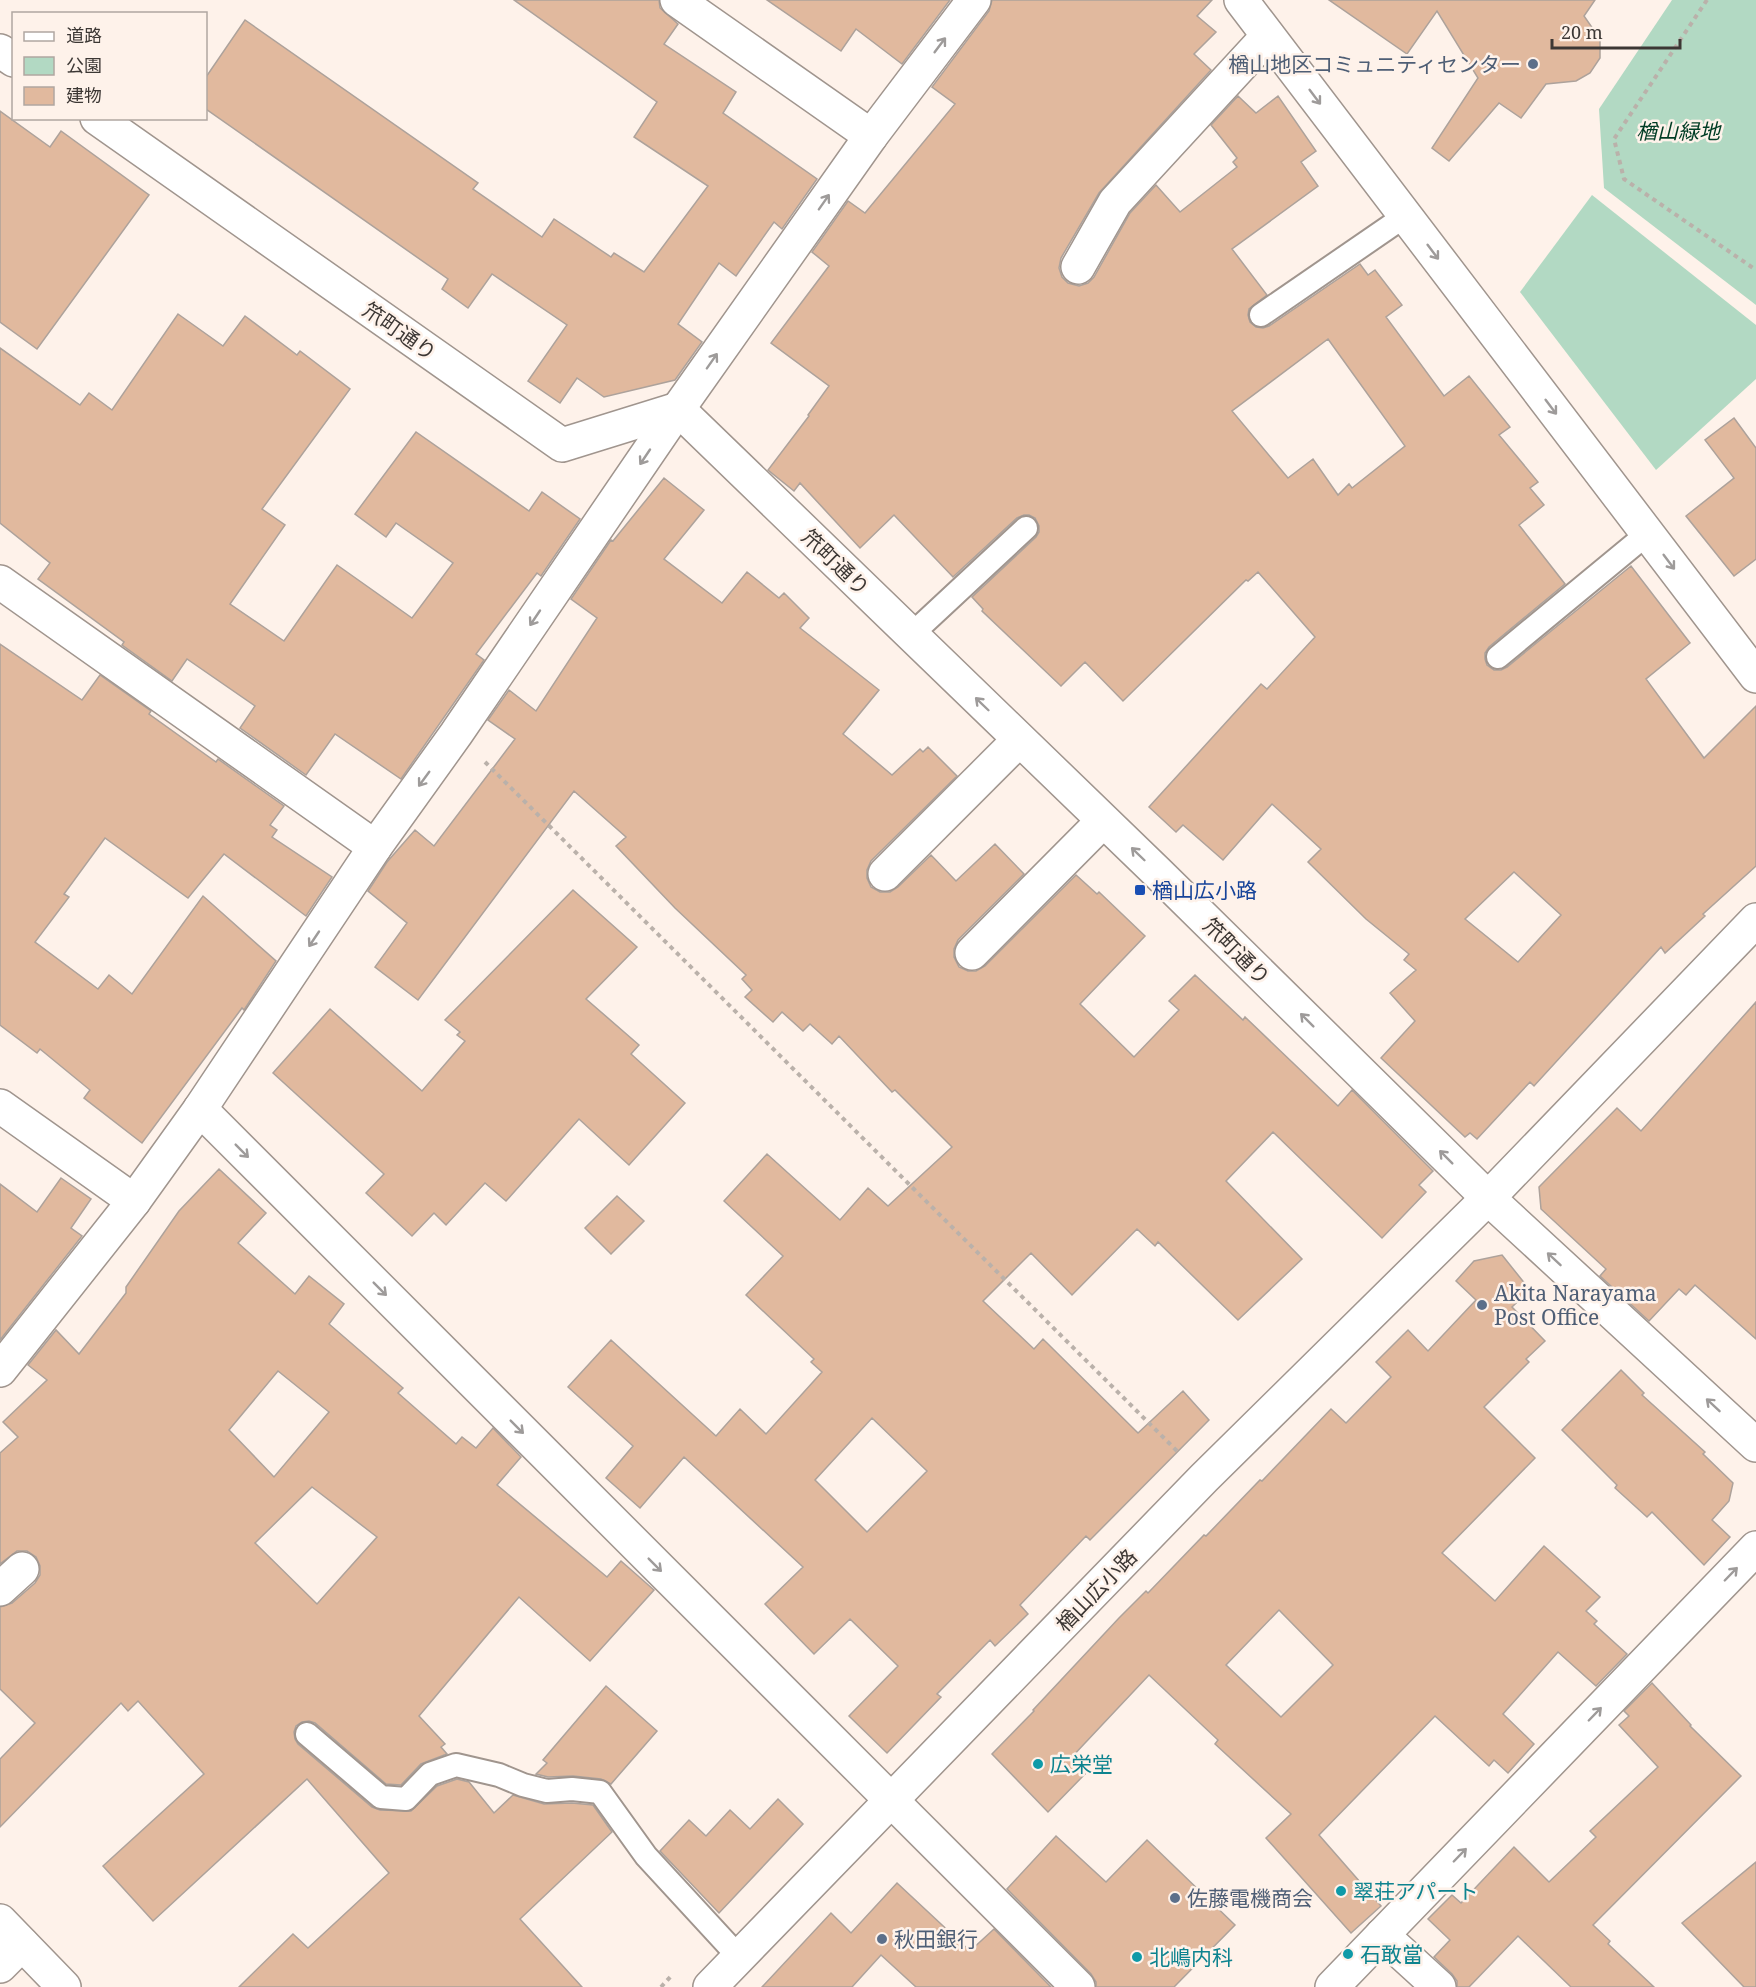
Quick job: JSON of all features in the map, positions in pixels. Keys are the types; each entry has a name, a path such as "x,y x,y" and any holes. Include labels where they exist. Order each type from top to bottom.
{"street":[{"path":"677,0 871,135"},
{"path":"0,1370 134,1201 201,1109 375,847 456,734 678,409 871,135 974,0"},
{"path":"1241,0 1756,676"},
{"path":"1078,267 1115,202 1268,36"},
{"name":"笊町通り","path":"100,120 562,445 678,409 1488,1198 1756,1445"},
{"path":"0,582 375,847"},
{"path":"885,874 1019,740"},
{"path":"972,953 1103,821"},
{"name":"楢山広小路","path":"710,1987 1203,1478 1488,1198 1756,920"},
{"path":"0,1106 134,1201"},
{"path":"201,1109 1078,1987"},
{"path":"1332,1987 1756,1548"},
{"path":"1382,1935 1439,1987"},
{"path":"7,1944 64,1987"}],"lane":[{"path":"1261,315 1406,216"},
{"path":"911,635 1026,528"},
{"path":"1498,657 1647,534"},
{"path":"307,1734 381,1797 406,1799 430,1774 456,1765 499,1775 523,1785 547,1791 572,1789 600,1792 646,1856 739,1957"}],"path":[{"path":"1707,0 1614,139 1624,179 1756,270"},
{"path":"456,734 1203,1478"}],"green space":[{"name":"楢山緑地","path":"1672,0 1756,0 1756,305 1604,188 1599,109"},
{"path":"1592,195 1756,325 1756,379 1656,470 1520,292"}],"building":[{"path":"514,0 659,0 660,8 678,24 664,44 736,92 723,113 817,179 782,229 774,222 736,276 719,263 678,324 702,342 675,380 604,397 577,378 560,403 528,381 567,325 492,274 468,308 442,289 448,279 207,110 207,76 245,20 478,183 473,189 542,237 554,219 611,257 614,253 644,272 708,186 634,137 657,102"},
{"path":"767,0 950,0 902,64 856,29 841,51"},
{"path":"992,0 1212,0 1197,16 1216,32 1194,54 1211,70 1099,193 1061,258 1059,268 1062,277 1068,283 1079,286 1088,283 1094,277 1130,213 1156,185 1180,212 1237,167 1233,162 1237,158 1211,125 1238,96 1256,113 1278,96 1316,151 1301,162 1318,186 1232,249 1267,295 1249,309 1250,322 1256,327 1269,326 1360,264 1368,275 1375,270 1402,305 1386,317 1444,396 1469,376 1510,427 1499,435 1538,482 1530,488 1544,505 1519,525 1565,584 1489,647 1485,653 1487,665 1494,670 1507,667 1631,566 1690,643 1646,679 1704,758 1756,706 1756,866 1703,914 1705,916 1665,953 1661,947 1534,1086 1530,1082 1477,1139 1470,1133 1465,1137 1381,1058 1415,1021 1390,993 1416,970 1404,960 1409,954 1366,919 1308,862 1321,849 1272,804 1223,860 1183,825 1176,832 1149,807 1261,684 1267,689 1315,637 1258,572 1248,581 1246,580 1123,701 1085,662 1061,686 982,611 983,609 972,597 1036,537 1039,526 1035,518 1024,515 1017,518 953,577 894,515 860,548 800,483 794,491 768,470 829,386 771,343 829,266 812,252 848,201 865,213 955,104 932,87 989,11","holes":["1328,339 1405,446 1352,488 1349,484 1338,495 1313,459 1288,478 1232,411","1514,872 1561,915 1518,962 1465,919"]},
{"name":"楢山地区コミュニティセンター","path":"1329,0 1595,0 1584,16 1600,39 1600,58 1590,73 1576,81 1546,84 1521,118 1499,103 1449,161 1432,148 1478,78 1437,11 1407,54"},
{"path":"0,111 50,147 61,131 149,195 37,349 0,322"},
{"path":"178,314 223,346 245,316 297,355 300,351 350,389 262,509 285,525 230,604 284,641 337,565 412,618 453,563 396,523 386,537 355,514 416,432 529,511 542,492 580,519 541,576 537,573 476,654 484,660 401,779 335,734 306,775 240,728 255,706 187,659 172,681 122,645 124,642 38,579 50,563 0,523 0,348 80,405 89,393 112,410"},
{"path":"1734,418 1756,448 1756,559 1734,576 1686,516 1734,478 1705,440"},
{"path":"664,478 704,510 664,559 722,603 747,572 779,598 784,593 809,618 800,628 879,690 843,734 892,775 920,749 923,752 928,747 957,776 871,861 867,870 867,878 871,887 880,892 890,892 931,855 956,881 995,844 1024,874 958,940 954,949 954,957 959,967 968,971 976,971 985,966 1076,875 1097,894 1099,892 1145,936 1080,1004 1134,1057 1179,1010 1169,1001 1195,975 1243,1020 1245,1017 1338,1106 1352,1090 1433,1171 1419,1185 1426,1192 1382,1238 1273,1132 1226,1181 1302,1259 1238,1320 1158,1242 1155,1246 1137,1229 1072,1295 1031,1253 983,1301 1034,1349 1043,1339 1138,1433 1183,1391 1209,1420 1090,1540 1086,1536 1020,1605 1028,1614 995,1646 990,1640 937,1694 941,1697 887,1753 849,1716 898,1666 850,1619 814,1654 765,1604 803,1567 684,1457 640,1508 606,1478 633,1446 568,1387 611,1340 716,1436 740,1409 766,1434 822,1372 811,1362 814,1359 746,1295 783,1256 724,1201 767,1154 840,1220 868,1188 888,1206 952,1147 895,1090 892,1092 839,1036 832,1044 810,1024 803,1031 782,1012 773,1022 745,997 752,990 742,979 746,975 675,908 616,846 626,837 574,791 418,1000 375,967 407,923 368,891 387,862 415,830 434,846 515,739 488,720 509,690 536,711 597,618 571,599 611,540 613,541","holes":["872,1418 927,1471 867,1532 815,1480"]},
{"path":"0,644 82,700 100,675 216,762 218,759 284,806 270,825 277,830 272,837 332,877 306,916 224,854 188,898 105,838 64,894 69,897 35,942 98,989 109,975 132,994 203,896 276,961 244,1010 242,1008 142,1143 84,1098 90,1090 40,1049 37,1053 0,1025"},
{"path":"573,890 637,947 586,999 639,1045 631,1054 685,1103 629,1165 579,1119 506,1201 485,1183 446,1225 434,1213 412,1236 366,1193 384,1174 273,1073 330,1009 422,1091 465,1041 457,1035 460,1032 445,1020"},
{"path":"1756,1002 1756,1339 1695,1285 1686,1295 1679,1289 1649,1321 1600,1276 1606,1269 1541,1209 1539,1187 1617,1108 1641,1131"},
{"path":"219,1169 266,1213 238,1243 295,1294 309,1276 344,1304 329,1324 403,1388 398,1393 456,1444 462,1437 476,1448 493,1428 521,1457 497,1485 607,1577 621,1561 654,1590 590,1661 519,1597 419,1716 445,1744 441,1747 447,1754 421,1764 401,1785 386,1784 315,1723 302,1722 296,1726 294,1732 298,1744 372,1807 380,1810 411,1811 437,1786 457,1779 469,1782 494,1813 513,1795 544,1804 593,1805 612,1832 520,1919 582,1987 239,1987 293,1934 308,1948 389,1873 307,1779 153,1921 103,1866 204,1774 138,1701 128,1711 121,1703 0,1827 0,1759 35,1723 0,1689 0,1607 12,1603 35,1583 40,1575 40,1566 36,1557 27,1551 17,1551 0,1564 0,1453 18,1437 3,1422 47,1380 28,1365 56,1330 79,1354 126,1293 126,1287 179,1211","holes":["278,1371 329,1412 274,1477 229,1430","312,1487 377,1537 317,1604 255,1543"]},
{"path":"61,1178 91,1199 71,1228 82,1236 0,1340 0,1184 37,1212"},
{"path":"617,1196 644,1221 611,1254 585,1228"},
{"path":"1502,1255 1530,1290 1512,1307 1545,1341 1526,1359 1529,1362 1484,1407 1535,1458 1442,1553 1495,1601 1544,1546 1600,1597 1586,1611 1597,1621 1594,1624 1627,1654 1596,1686 1558,1652 1503,1714 1534,1744 1508,1773 1494,1760 1489,1766 1435,1716 1319,1835 1381,1906 1351,1933 1266,1838 1291,1814 1215,1744 1218,1740 1149,1675 1070,1759 1085,1774 1048,1812 992,1754 1119,1618 1146,1591 1148,1593 1260,1480 1262,1481 1331,1409 1346,1423 1391,1377 1376,1362 1408,1330 1428,1351 1476,1300 1456,1281 1474,1261","holes":["1279,1610 1333,1665 1281,1717 1226,1665"]},
{"path":"1621,1370 1644,1393 1642,1395 1705,1452 1703,1454 1733,1483 1729,1501 1712,1520 1730,1537 1704,1565 1652,1512 1647,1517 1615,1488 1617,1485 1562,1430"},
{"path":"1652,1683 1690,1726 1741,1776 1593,1925 1610,1941 1608,1944 1654,1987 1571,1987 1518,1936 1469,1987 1457,1987 1457,1981 1452,1974 1434,1957 1450,1940 1428,1919 1452,1895 1461,1903 1514,1847 1549,1882 1596,1837 1590,1831 1658,1767 1619,1725 1629,1716 1624,1711"},
{"path":"606,1686 657,1731 611,1784 601,1779 573,1776 548,1777 536,1774 547,1763 543,1760"},
{"path":"778,1799 803,1824 719,1913 660,1851 689,1820 706,1836 730,1810 750,1829"},
{"path":"1056,1836 1106,1882 1147,1840 1235,1925 1174,1987 1096,1987 1091,1974 1007,1889"},
{"path":"1756,1862 1756,1987 1744,1987 1682,1923"},
{"name":"秋田銀行","path":"897,1883 970,1951 994,1929 1051,1987 916,1987 881,1955 852,1987 762,1987 831,1913 851,1933"}],"place":[{"name":"楢山地区コミュニティセンター","path":"1533,64"},
{"name":"楢山広小路","path":"1140,890"},
{"name":"Akita Narayama Post Office","path":"1482,1305"},
{"name":"広栄堂","path":"1038,1764"},
{"name":"翠荘アパート","path":"1341,1891"},
{"name":"佐藤電機商会","path":"1175,1898"},
{"name":"秋田銀行","path":"882,1939"},
{"name":"石敢當","path":"1348,1954"},
{"name":"北嶋内科","path":"1137,1957"}]}
